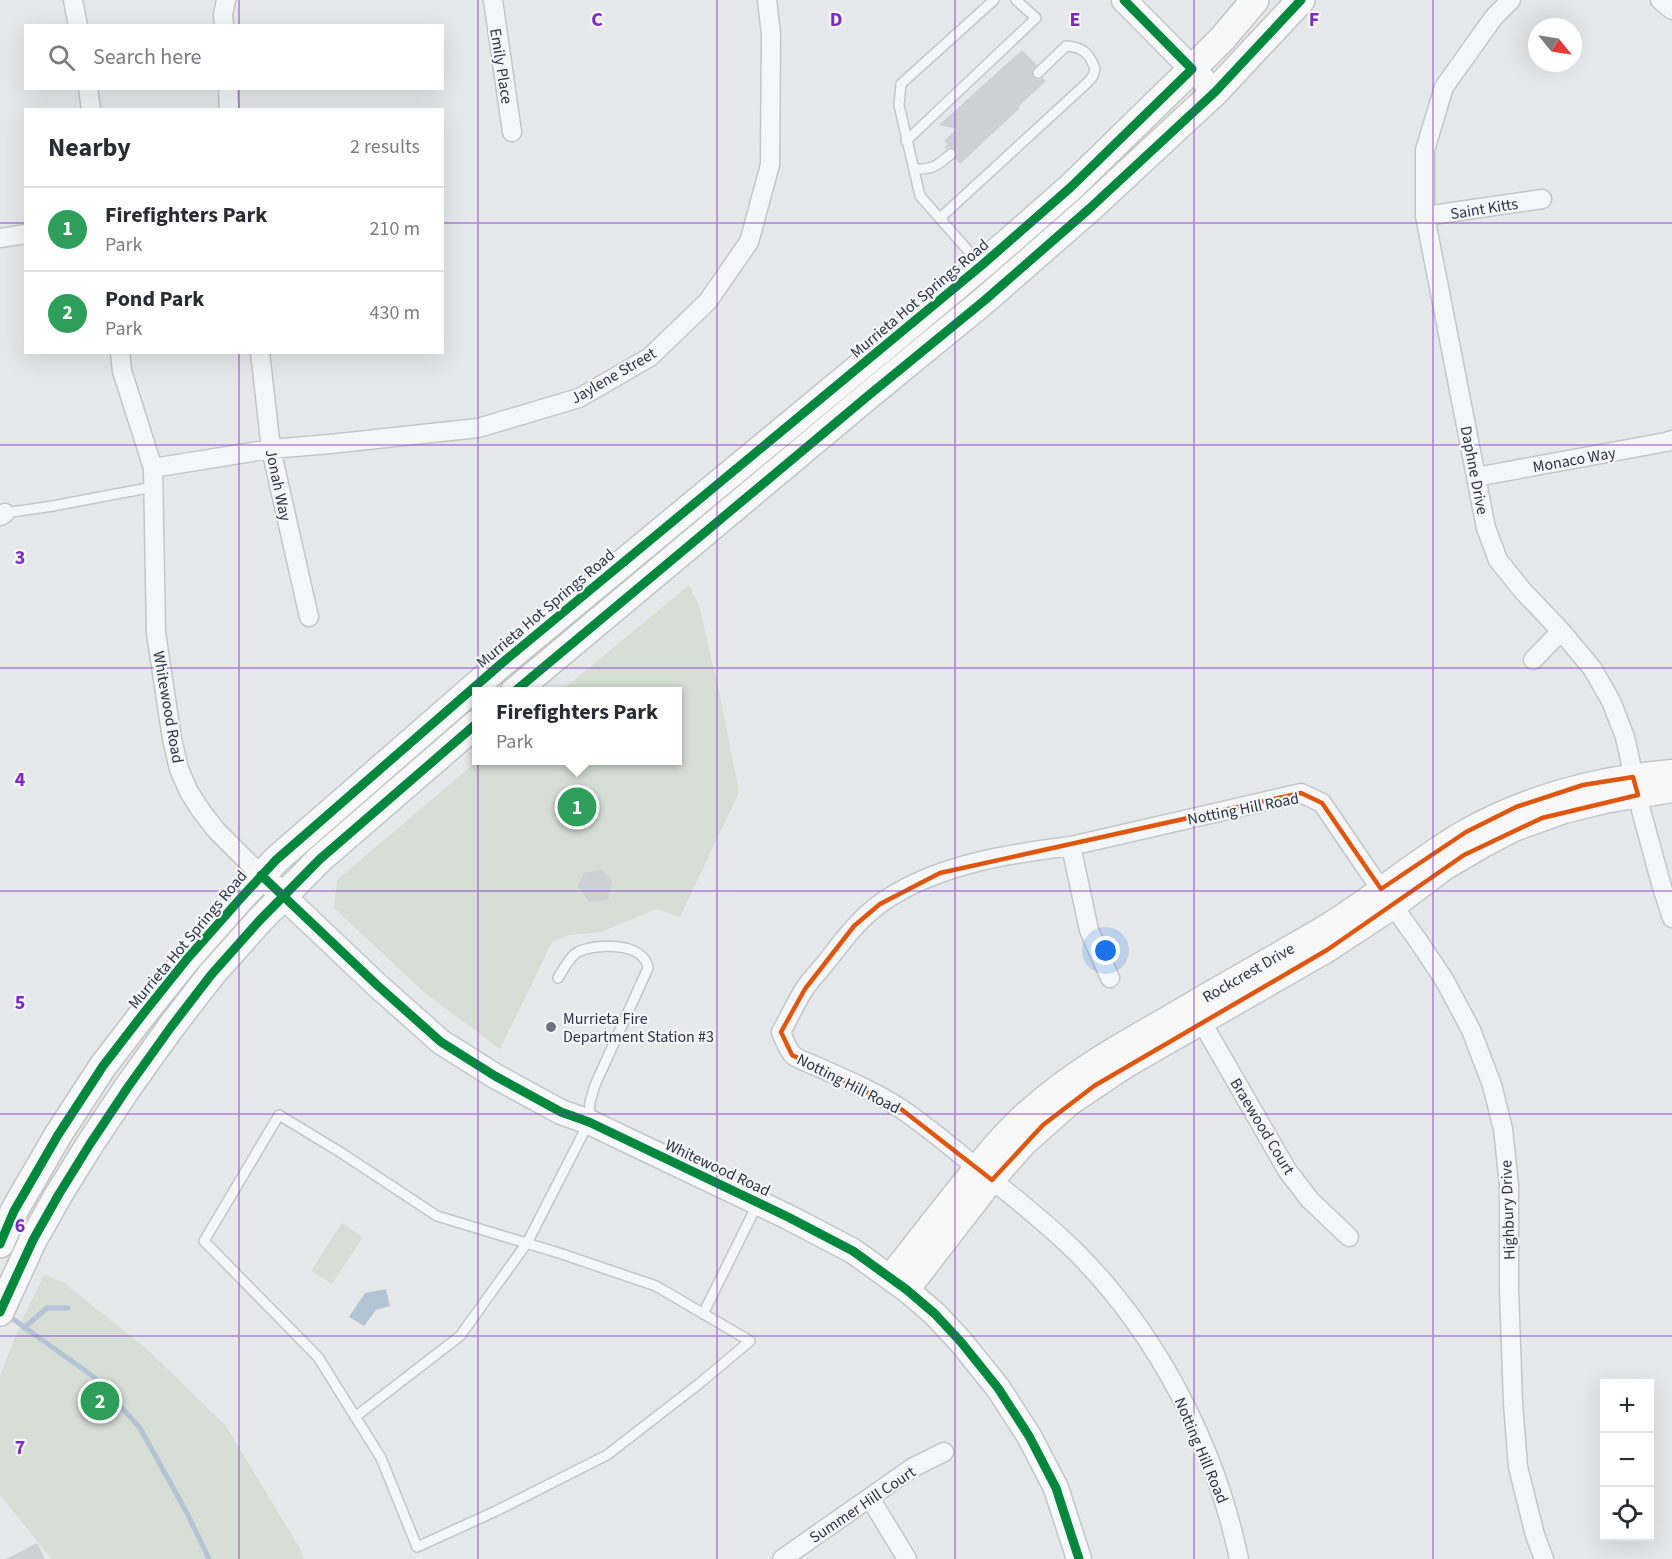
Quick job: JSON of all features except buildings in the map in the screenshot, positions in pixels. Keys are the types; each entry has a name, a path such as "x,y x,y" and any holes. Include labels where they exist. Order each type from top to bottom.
{"main road":[{"path":"1124,0 1215,92"},
{"name":"Murrieta Hot Springs Road","path":"474,687 982,265 1071,187 1222,39 1255,0"},
{"path":"520,687 991,295 1081,216 1215,92 1301,0"},
{"path":"869,395 872,384 878,377 971,297 984,278 982,265"},
{"name":"Murrieta Hot Springs Road","path":"0,1244 15,1211 58,1135 142,1014 187,959 261,875 302,836 472,689"},
{"path":"0,1312 33,1240 59,1194 128,1087 211,975 259,921 320,859 472,728"},
{"name":"Rockcrest Drive","path":"1636,786 1672,772"},
{"name":"Rockcrest Drive","path":"899,1284 985,1174 1025,1143 1070,1103 1197,1013 1327,950 1466,832 1516,807 1583,785 1636,786 1672,790"},
{"name":"Whitewood Road","path":"261,875 376,985 441,1042 495,1076 561,1112 589,1122 853,1251 936,1314 998,1388 1029,1436 1056,1488 1079,1559"}],"street":[{"path":"73,0 78,24"},
{"path":"224,24 226,0"},
{"name":"Emily Place","path":"493,0 512,132"},
{"name":"Jaylene Street","path":"153,468 271,449 478,428 579,398 650,357 708,301 749,242 770,165 771,33 767,0"},
{"name":"Daphne Drive","path":"1511,0 1494,17 1444,87 1425,150 1425,216 1486,528 1498,560 1592,668 1611,701 1625,737 1662,887 1672,918"},
{"path":"1660,0 1672,10"},
{"path":"88,90 92,108"},
{"path":"228,90 229,108"},
{"name":"Saint Kitts","path":"1425,216 1542,199"},
{"path":"0,238 24,234"},
{"name":"Whitewood Road","path":"120,354 122,371 153,468 156,633 172,739 180,769 189,792 209,821 261,875"},
{"name":"Jonah Way","path":"260,354 271,449 309,617"},
{"name":"Monaco Way","path":"1476,477 1672,440"},
{"path":"1533,660 1561,631"},
{"name":"Notting Hill Road","path":"1239,1559 1226,1503 1194,1423 1174,1384 1124,1307 1076,1252 985,1174 901,1109 873,1091 792,1054 781,1032 805,988 854,926 880,904 906,888 940,873 980,862 1071,846 1301,793 1322,803 1388,898"},
{"path":"1071,846 1089,930 1110,978"},
{"name":"Highbury Drive","path":"1388,898 1444,981 1471,1030 1492,1085 1503,1129 1509,1185 1509,1288 1513,1404 1518,1467 1535,1535 1544,1559"},
{"name":"Braewood Court","path":"1197,1013 1287,1170 1310,1200 1349,1237"},
{"name":"Summer Hill Court","path":"782,1559 912,1468 944,1452"},
{"path":"870,1498 907,1559"}],"lane":[{"path":"982,265 920,196 899,105 901,84 994,0"},
{"path":"906,141 1036,18 1016,0"},
{"path":"940,218 1087,83 1095,69 1086,52 1078,46 1066,46 1038,73"},
{"path":"914,169 928,170 951,154"},
{"path":"2,515 153,487"},
{"path":"355,1417 460,1336 527,1243 589,1122 590,1102 595,1085 648,968 647,960 641,954 621,947 598,946 576,953 558,978"},
{"path":"279,1115 437,1216 656,1286 703,1314 750,1341 607,1455 496,1511 417,1547 381,1458 318,1357 204,1240 279,1115"},
{"path":"703,1314 758,1203"}],"highlighted area":[{"path":"1633,777 1638,795 1542,818 1464,855 1327,950 1094,1086 1043,1125 992,1180 901,1109 792,1055 781,1032 805,989 854,926 880,904 940,873 1301,793 1322,803 1381,889 1466,832 1516,807 1583,785"}],"shaded area":[{"path":"689,585 699,606 739,792 680,917 657,909 601,932 569,935 552,942 500,1049 425,993 334,908 337,880 472,765 682,765 682,687 566,687"},
{"path":"342,1223 363,1237 332,1284 311,1271"},
{"path":"44,1275 63,1282 148,1350 226,1426 304,1559 52,1559 0,1495 0,1376 21,1322"}],"water":[{"path":"386,1289 390,1306 376,1310 364,1326 349,1317 365,1293"}],"waterway":[{"path":"24,1328 47,1308 68,1308"},
{"path":"6,1314 94,1377 140,1428 187,1513 209,1559"}],"cycle path":[{"path":"474,687 982,265 1071,187 1192,69 1124,0"},
{"path":"520,687 985,300 1089,209 1215,92 1301,0"},
{"path":"0,1244 14,1211 58,1135 103,1066 187,959 276,860 472,689"},
{"path":"0,1312 33,1240 90,1144 128,1087 211,975 259,921 320,859 472,727"},
{"path":"261,875 441,1042 495,1076 561,1112 589,1122 788,1217 853,1251 907,1290 935,1314 961,1342 998,1388 1029,1436 1056,1488 1079,1559"}],"place":[{"name":"Firefighters Park","path":"577,807"},
{"name":"Murrieta Fire Department Station #3","path":"551,1027"},
{"name":"Pond Park","path":"100,1401"}]}
